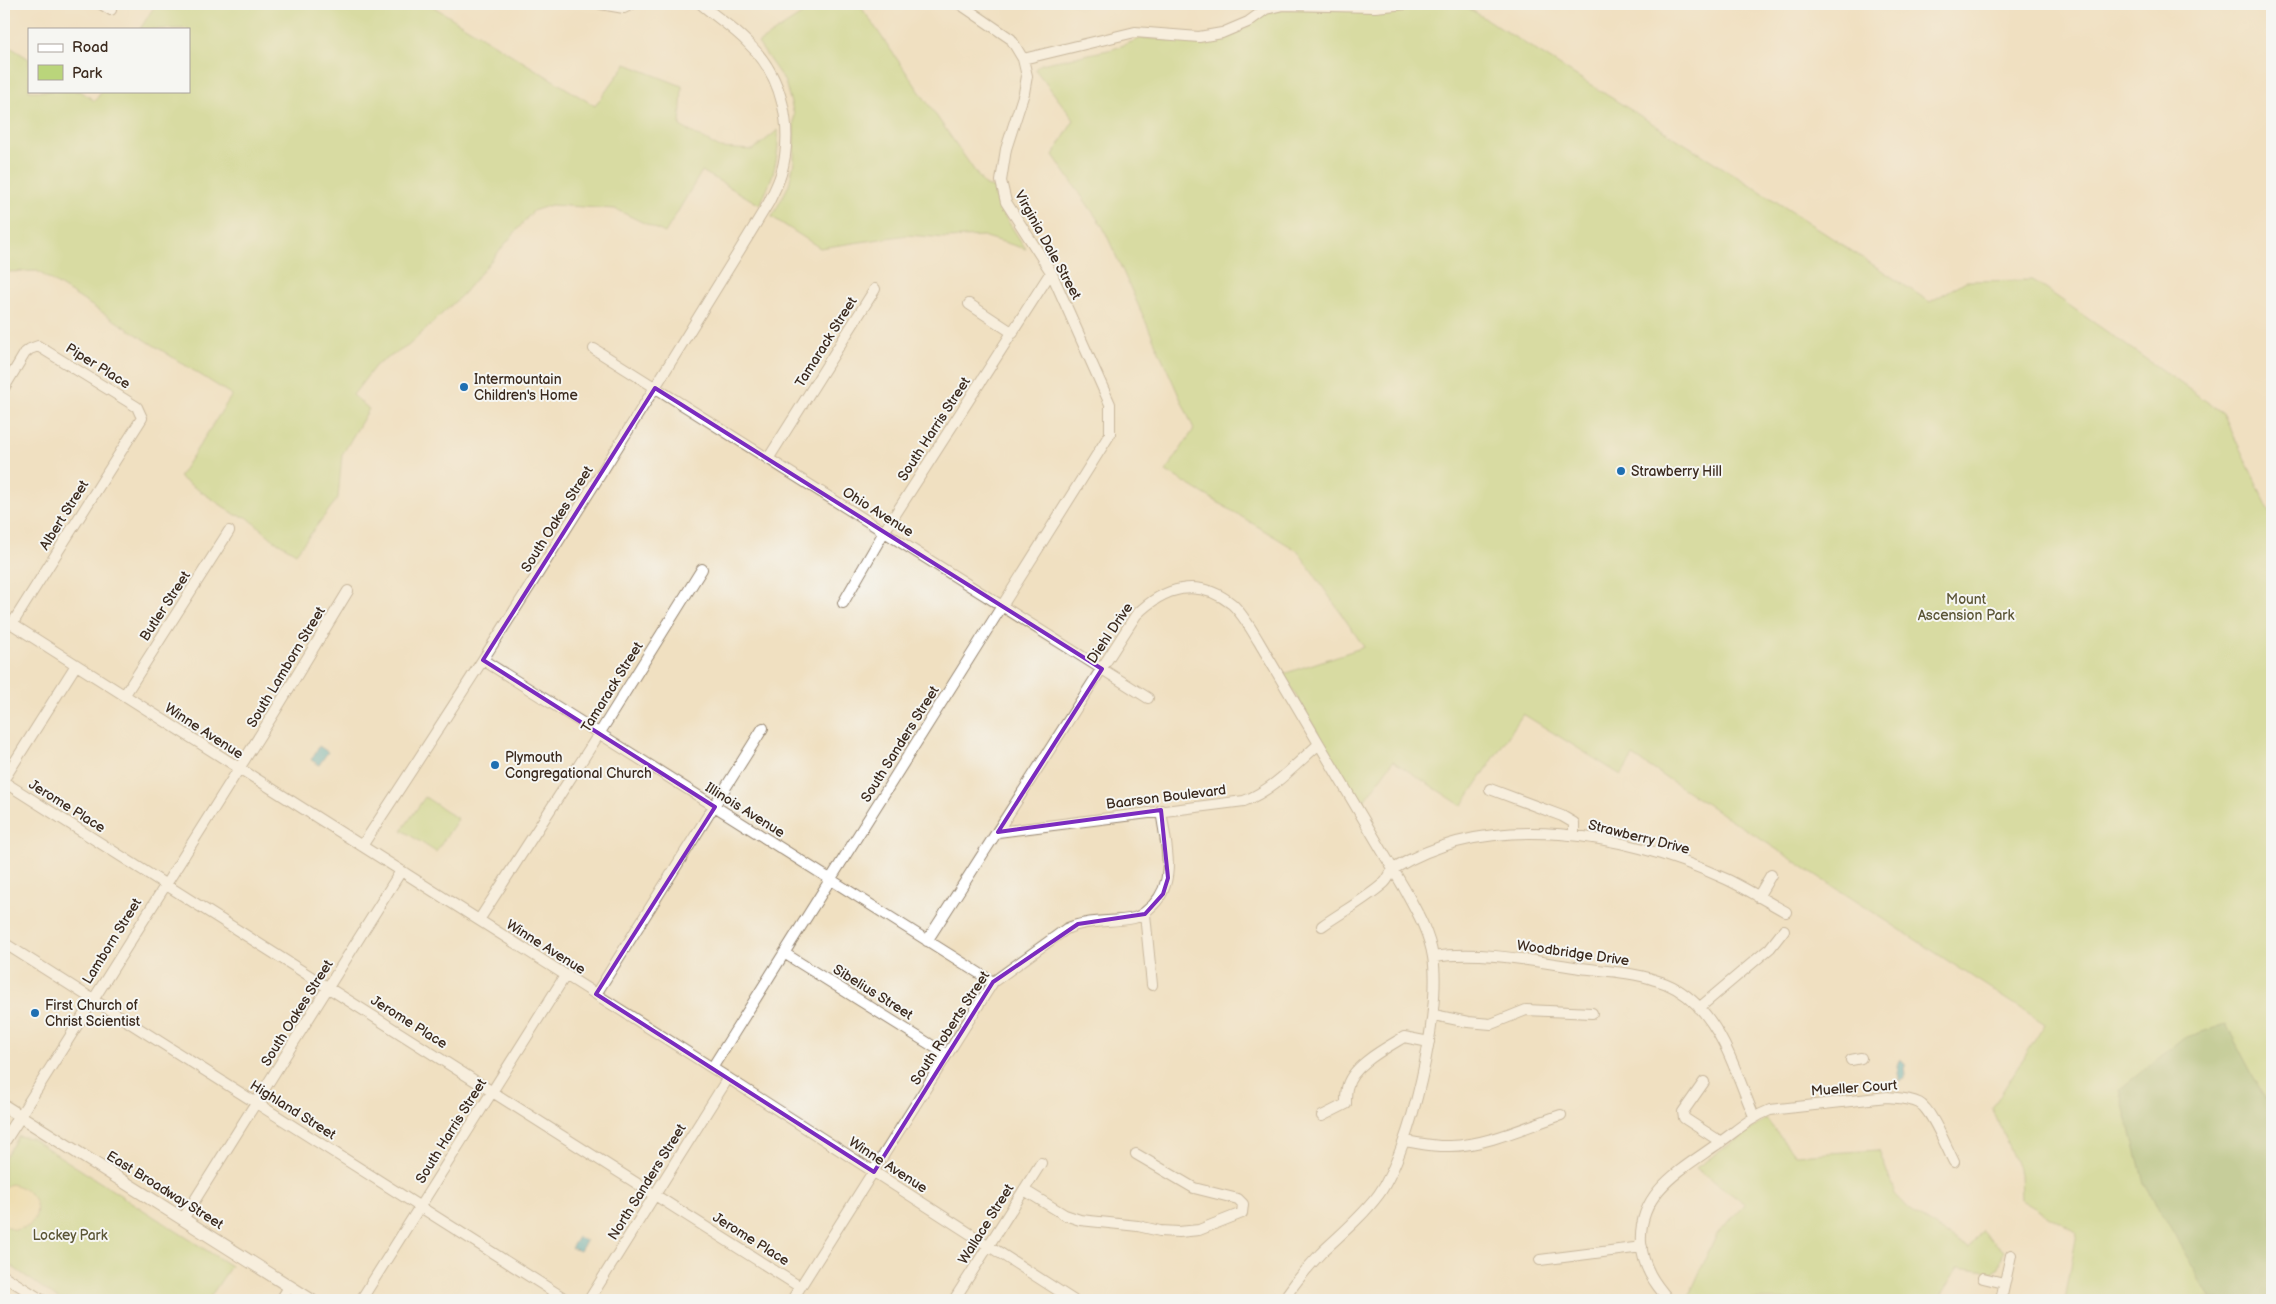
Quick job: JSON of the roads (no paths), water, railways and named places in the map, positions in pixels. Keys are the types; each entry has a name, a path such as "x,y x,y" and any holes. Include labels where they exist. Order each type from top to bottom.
{"street":[{"path":"101,4 111,10"},
{"path":"601,4 624,8 632,4"},
{"name":"South Oakes Street","path":"362,846 483,660 655,388 769,202 781,175 788,129 782,99 768,66 749,43 701,4"},
{"name":"Virginia Dale Street","path":"960,4 1011,39 1023,59 1027,76 1024,93 1006,149 1001,181 1006,202 1051,272 1110,404 1110,434"},
{"path":"1023,59 1135,32 1199,37 1222,33 1248,22 1267,6 1375,7 1406,4"},
{"name":"South Harris Street","path":"843,603 884,532 1051,272"},
{"name":"Tamarack Street","path":"768,460 875,289"},
{"path":"969,304 1012,333"},
{"name":"Piper Place","path":"4,388 30,349 38,346 137,407 142,418 140,422"},
{"name":"Ohio Avenue","path":"594,349 1148,698"},
{"name":"Albert Street","path":"8,621 140,422"},
{"name":"South Sanders Street","path":"712,1068 1110,434"},
{"name":"Butler Street","path":"124,696 229,531"},
{"name":"Tamarack Street","path":"478,920 599,734 702,568"},
{"name":"Diehl Drive","path":"927,941 1136,616 1160,596 1184,588 1213,593 1231,604 1246,621 1422,921 1433,957 1436,990 1429,1042 1404,1141 1390,1177 1370,1206 1309,1266 1283,1300"},
{"name":"South Lamborn Street","path":"166,884 239,769 348,590"},
{"name":"Winne Avenue","path":"8,621 728,1078 1073,1300"},
{"name":"Illinois Avenue","path":"483,660 993,982"},
{"path":"4,780 76,665"},
{"path":"596,994 763,728"},
{"name":"Baarson Boulevard","path":"998,832 1244,801 1258,796 1319,744"},
{"name":"Jerome Place","path":"4,780 800,1287"},
{"path":"1490,789 1562,816 1574,824 1574,835"},
{"path":"1152,985 1145,914 1163,894 1168,878 1161,810"},
{"name":"Strawberry Drive","path":"1322,926 1385,882 1393,869 1440,846 1474,837 1514,832 1574,835 1649,851 1691,864 1728,880 1786,912"},
{"name":"South Oakes Street","path":"183,1220 401,871"},
{"path":"1758,896 1771,875"},
{"name":"Lamborn Street","path":"4,1141 166,884"},
{"name":"South Roberts Street","path":"792,1300 993,982 1066,929 1078,924 1134,918 1145,914"},
{"path":"1699,1008 1770,948 1784,930"},
{"name":"Highland Street","path":"4,943 566,1300"},
{"name":"Sibelius Street","path":"784,953 947,1055"},
{"name":"Woodbridge Drive","path":"1433,957 1457,954 1636,976 1655,980 1675,988 1699,1008 1713,1026 1730,1059 1754,1116"},
{"name":"South Harris Street","path":"361,1300 565,976"},
{"path":"1434,1015 1468,1022 1491,1024 1526,1010 1592,1013"},
{"path":"1322,1116 1346,1104 1347,1087 1360,1068 1373,1056 1404,1037 1429,1042"},
{"name":"North Sanders Street","path":"589,1300 728,1078"},
{"path":"1704,1082 1683,1112 1684,1118 1721,1142"},
{"name":"Mueller Court","path":"1754,1116 1770,1110 1887,1097 1905,1098 1920,1104 1928,1112 1954,1162"},
{"name":"East Broadway Street","path":"4,1106 311,1300"},
{"path":"1404,1141 1449,1146 1465,1144 1487,1139 1561,1115"},
{"path":"1669,1300 1656,1286 1642,1258 1640,1228 1651,1199 1674,1174 1721,1142 1754,1116"},
{"path":"1024,1190 1066,1215 1080,1220 1138,1226 1160,1231 1199,1230 1242,1213 1244,1204 1238,1199 1194,1188 1136,1154"},
{"name":"Wallace Street","path":"954,1300 1041,1163"},
{"path":"1540,1260 1642,1247"},
{"path":"2001,1300 2011,1255"},
{"path":"4,1276 42,1300"},
{"path":"1984,1278 2004,1283"},
{"path":"281,1300 290,1287"}],"water":[{"path":"319,746 328,752 319,765 311,760"},
{"path":"1900,1060 1905,1064 1906,1075 1901,1081 1899,1080 1897,1065"},
{"path":"578,1237 586,1241 580,1251 571,1248"}],"place":[{"name":"Intermountain Children's Home","path":"464,387"},
{"name":"Strawberry Hill","path":"1621,471"},
{"name":"Plymouth Congregational Church","path":"495,765"},
{"name":"First Church of Christ Scientist","path":"35,1013"}],"park label":[{"name":"Mount Ascension Park","path":"1966,608"},
{"name":"Lockey Park","path":"70,1235"}]}
